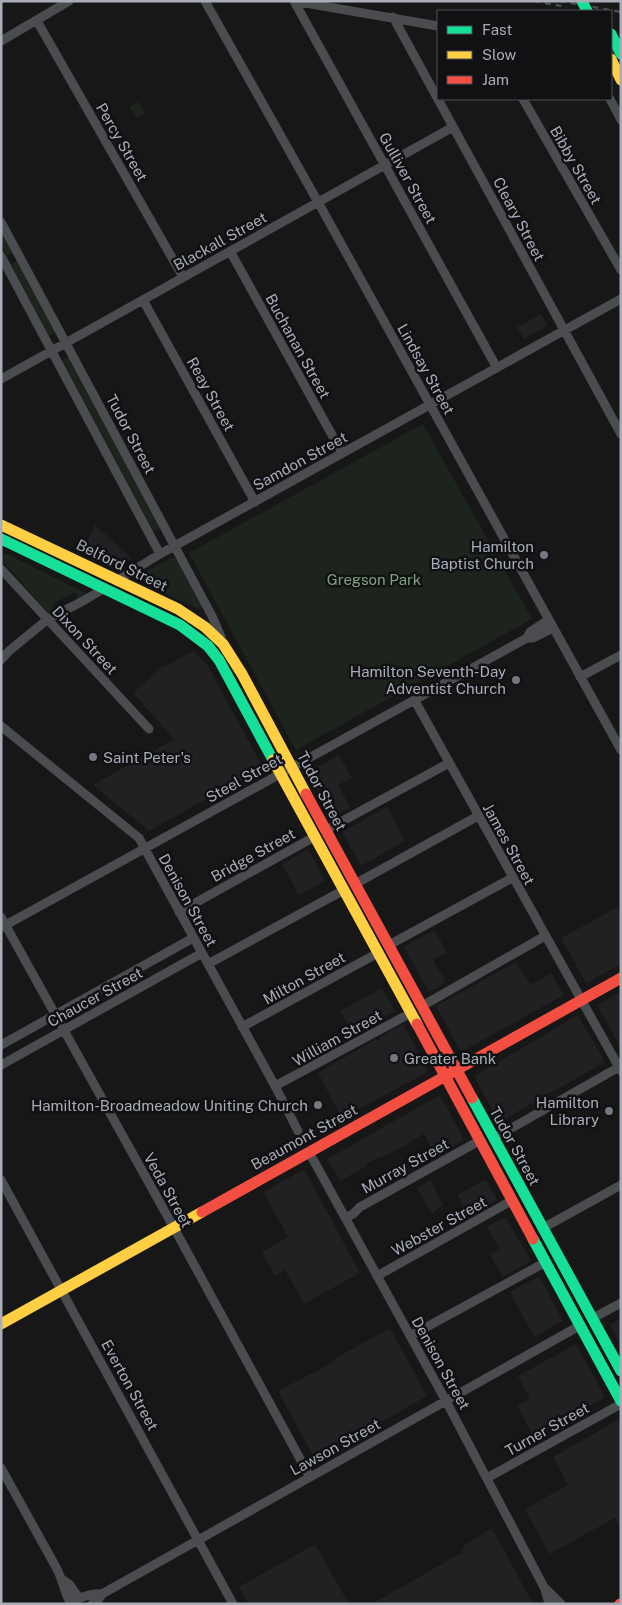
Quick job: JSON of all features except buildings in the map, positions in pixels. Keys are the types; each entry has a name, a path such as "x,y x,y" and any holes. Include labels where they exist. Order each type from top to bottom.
{"main road":[{"path":"613,37 621,54"},
{"path":"612,61 621,80"},
{"name":"Belford Street","path":"1,525 187,614 205,627 223,644"},
{"name":"Belford Street","path":"1,539 166,618 191,632"},
{"name":"Tudor Street","path":"191,632 208,646 219,660 279,774 581,1325 621,1403"},
{"name":"Tudor Street","path":"223,644 242,674 621,1371"},
{"name":"Beaumont Street","path":"1,1324 621,978"}],"street":[{"path":"1,41 69,1"},
{"name":"Lindsay Street","path":"205,1 621,750"},
{"path":"294,1 437,26"},
{"name":"Gulliver Street","path":"294,1 497,368"},
{"name":"Cleary Street","path":"393,17 437,98"},
{"name":"Percy Street","path":"37,20 183,277"},
{"name":"Cleary Street","path":"438,100 564,331 617,417 621,434"},
{"name":"Bibby Street","path":"524,100 621,270"},
{"path":"611,100 621,120"},
{"name":"Blackall Street","path":"1,379 453,127"},
{"name":"Tudor Street","path":"1,222 212,616 223,644"},
{"name":"Buchanan Street","path":"230,251 342,453"},
{"path":"2,261 18,254"},
{"name":"Tudor Street","path":"2,261 160,554"},
{"name":"Samdon Street","path":"1,660 48,619 83,601 160,554 621,299"},
{"name":"Reay Street","path":"143,300 255,502"},
{"name":"Dixon Street","path":"1,569 149,729"},
{"name":"Steel Street","path":"3,923 527,638 534,638 550,624"},
{"path":"580,677 621,654"},
{"name":"James Street","path":"414,701 580,1000 620,1068"},
{"name":"Denison Street","path":"1,726 139,838 298,1131"},
{"path":"326,830 449,763"},
{"path":"355,884 478,816"},
{"name":"Bridge Street","path":"179,912 314,837"},
{"path":"389,946 512,878"},
{"path":"208,964 344,890"},
{"name":"Veda Street","path":"3,923 65,1030 310,1477"},
{"path":"422,1006 545,936"},
{"name":"Chaucer Street","path":"1,1045 193,938"},
{"name":"Chaucer Street","path":"1,1065 202,953"},
{"name":"Milton Street","path":"242,1027 378,953"},
{"name":"William Street","path":"275,1086 411,1012"},
{"path":"494,1138 620,1068"},
{"name":"Murray Street","path":"345,1218 360,1207 479,1141"},
{"name":"Denison Street","path":"309,1152 446,1401 546,1589 549,1604"},
{"name":"Everton Street","path":"1,1180 233,1604"},
{"path":"543,1228 621,1185"},
{"name":"Webster Street","path":"377,1276 513,1200"},
{"path":"410,1336 546,1262"},
{"path":"593,1318 621,1303"},
{"name":"Lawson Street","path":"92,1604 102,1594 581,1325"},
{"name":"Turner Street","path":"487,1478 621,1403"},
{"path":"1,1468 63,1580 70,1585 82,1600"},
{"path":"63,1580 63,1590 71,1604 74,1600 82,1600"},
{"name":"Denison Street","path":"546,1589 562,1604"},
{"name":"Lawson Street","path":"82,1600 93,1593 102,1594"}],"shaded area":[{"path":"541,314 547,326 524,339 517,327"},
{"path":"95,525 132,558 117,566 83,551"},
{"path":"194,651 208,666 263,768 149,831 93,785 174,739 133,693 162,667"},
{"path":"339,755 352,778 338,785 350,807 333,817 308,772"},
{"path":"387,807 405,841 361,866 342,832"},
{"path":"308,849 325,881 299,895 282,864"},
{"path":"618,907 621,912 621,964 586,983 561,938"},
{"path":"434,930 447,952 433,960 446,982 429,992 404,947"},
{"path":"516,962 530,985 551,973 564,995 461,1052 436,1006"},
{"path":"382,988 395,1011 353,1034 340,1011"},
{"path":"621,992 621,1047 597,1005"},
{"path":"578,1015 605,1062 499,1122 475,1078 476,1075"},
{"path":"403,1024 427,1068 426,1073 342,1118 318,1073 376,1039 380,1040 380,1037"},
{"path":"440,1095 464,1140 435,1156 424,1134 397,1150 366,1164 367,1166 340,1181 327,1159"},
{"path":"304,1169 360,1273 304,1304 285,1270 275,1276 262,1252 288,1237 263,1192"},
{"path":"486,1179 497,1200 469,1216 457,1195"},
{"path":"431,1180 442,1203 442,1206 432,1214 417,1188"},
{"path":"506,1217 531,1261 503,1277 490,1255 500,1249 487,1227"},
{"path":"539,1276 563,1321 534,1337 510,1292"},
{"path":"621,1318 621,1346 610,1325"},
{"path":"390,1328 427,1396 315,1459 278,1391 335,1361 334,1359"},
{"path":"576,1344 605,1397 534,1437 517,1406 530,1398 518,1376"},
{"path":"618,1420 621,1426 621,1527 615,1518 549,1554 525,1509 568,1485 553,1457"},
{"path":"492,1528 533,1604 372,1604 461,1553 464,1545"},
{"path":"315,1544 349,1604 248,1604 239,1587"}],"green space":[{"path":"138,102 145,113 136,118 129,107"},
{"path":"1,231 13,252 7,256 1,246"},
{"path":"17,261 55,333 49,336 11,264"},
{"path":"68,357 160,529 154,532 62,360"},
{"name":"Gregson Park","path":"423,424 532,619 296,750 189,553"},
{"path":"5,554 87,594 79,599 74,592 52,605 56,612 47,612 2,560 1,558"},
{"path":"171,558 178,560 202,606 200,610 139,581 139,575"}],"railway":[{"path":"534,1 567,7"},
{"path":"560,1 610,10"},
{"path":"612,10 621,12"}],"traffic: fast":[{"path":"582,1 586,10"},
{"path":"612,36 621,54"},
{"path":"1,539 180,625 208,646 219,660 273,760"},
{"path":"472,1098 621,1371"},
{"path":"533,1239 621,1401"}],"traffic: slow":[{"path":"612,61 621,80"},
{"path":"1,525 178,609 205,627 223,644 242,674 306,794"},
{"path":"273,760 417,1024"},
{"path":"1,1324 202,1212"}],"traffic: jam":[{"path":"306,794 472,1098"},
{"path":"202,1212 621,978"},
{"path":"417,1024 533,1239"}],"place":[{"name":"Hamilton Baptist Church","path":"544,555"},
{"name":"Hamilton Seventh-Day Adventist Church","path":"516,680"},
{"name":"Saint Peter's","path":"93,757"},
{"name":"Greater Bank","path":"394,1058"},
{"name":"Hamilton-Broadmeadow Uniting Church","path":"318,1105"},
{"name":"Hamilton Library","path":"609,1111"}]}
